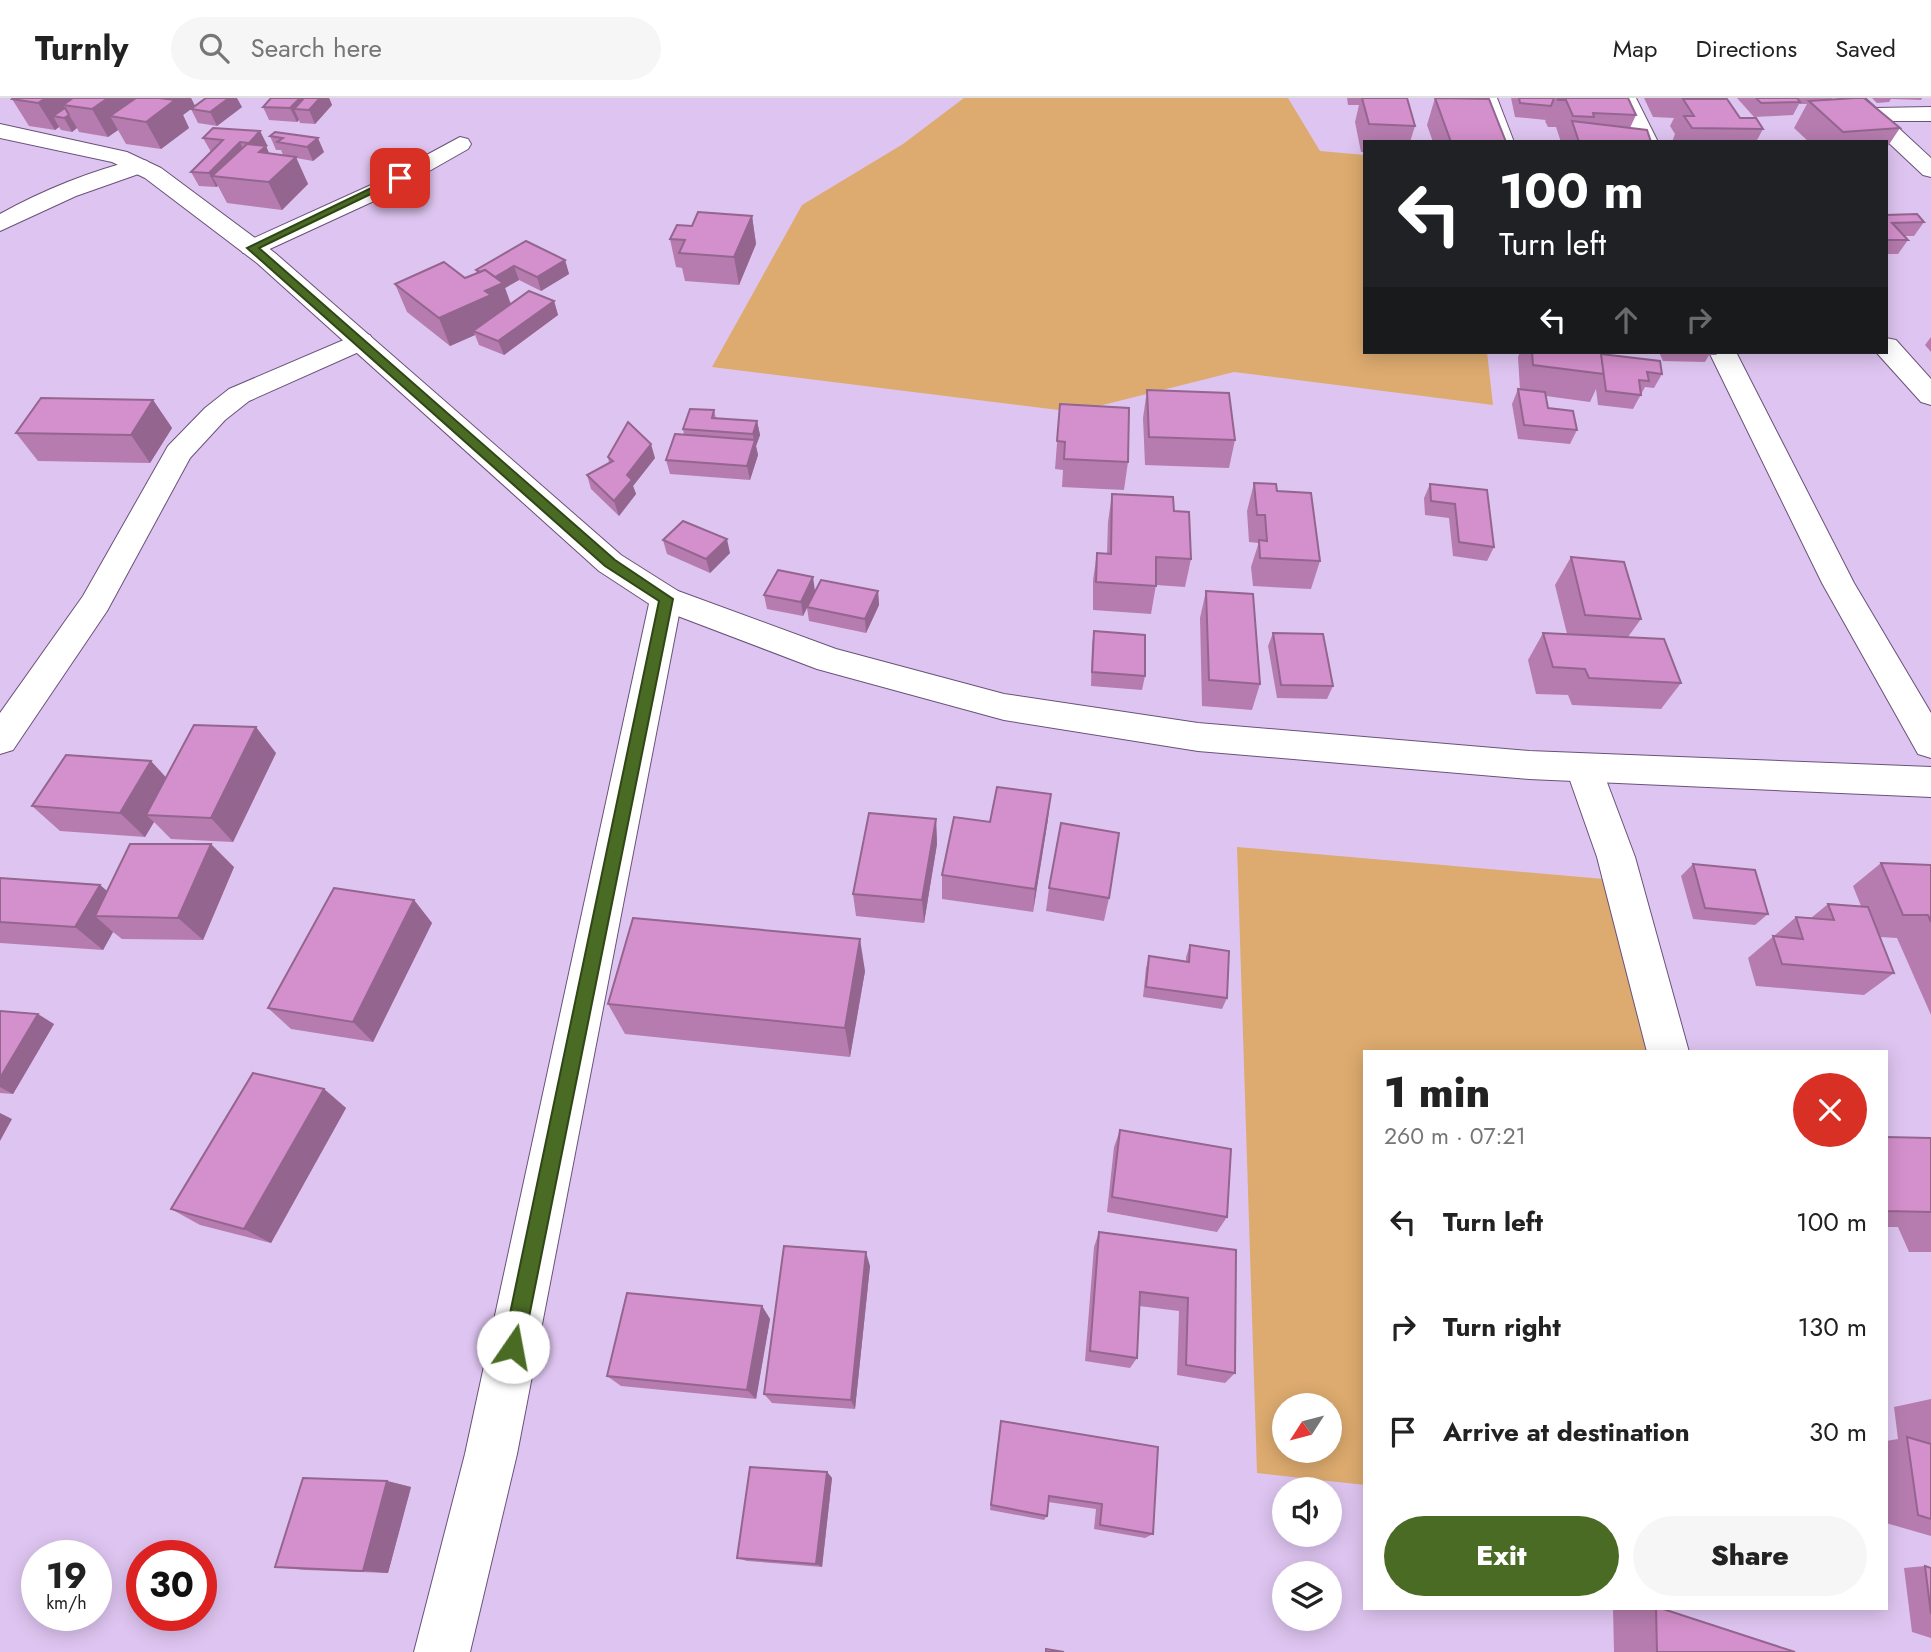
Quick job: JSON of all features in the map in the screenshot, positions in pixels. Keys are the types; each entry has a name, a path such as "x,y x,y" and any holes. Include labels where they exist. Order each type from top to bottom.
{"street":[{"path":"1486,98 1502,140"},
{"path":"1625,98 1646,140"},
{"path":"1852,98 1931,170"},
{"path":"1871,115 1931,114"},
{"path":"0,131 119,157 153,173 252,248 610,563 666,599 829,660 1004,707 1198,737 1584,769 1931,782"},
{"path":"252,248 379,190 460,144"},
{"path":"0,224 38,201 68,188 139,166"},
{"path":"0,740 95,603 178,453 215,414 239,395 360,341"},
{"path":"1888,348 1931,396"},
{"path":"1723,354 1838,583 1931,744"},
{"path":"442,1652 491,1454 666,599"},
{"path":"1584,769 1616,857 1667,1050"}],"shaded area":[{"path":"964,98 1288,98 1320,151 1363,155 1363,354 1487,354 1493,405 1234,372 1075,412 712,367 802,205 903,144"},
{"path":"1237,847 1604,879 1646,1050 1363,1050 1363,1485 1342,1482 1342,1477 1293,1477 1257,1473"}],"building":[{"path":"13,98 46,98 38,103"},
{"path":"73,98 108,98 92,109 63,105"},
{"path":"136,98 175,100 146,122 110,116"},
{"path":"206,98 229,98 210,112 191,109"},
{"path":"271,98 300,98 290,108 263,107"},
{"path":"304,98 320,98 309,110 294,109"},
{"path":"1362,98 1407,98 1415,126 1369,124"},
{"path":"1435,98 1489,99 1505,140 1450,140"},
{"path":"1519,98 1554,98 1551,106 1520,103"},
{"path":"1557,98 1628,98 1636,115 1593,113 1594,117 1573,116 1566,100"},
{"path":"1756,98 1797,98 1800,102 1761,103"},
{"path":"1864,98 1900,128 1843,132 1809,101"},
{"path":"1683,99 1727,99 1740,118 1756,118 1763,129 1692,128 1684,116 1694,116"},
{"path":"65,108 69,115 64,118 53,116"},
{"path":"1572,121 1647,130 1650,140 1578,140"},
{"path":"213,128 260,131 249,143 240,142 209,173 191,172 223,140 203,138"},
{"path":"275,132 318,138 307,147 277,142 283,138 270,136"},
{"path":"247,144 266,146 259,152 296,157 269,182 212,176"},
{"path":"698,212 752,216 734,257 679,253 685,240 670,239 677,225 692,226"},
{"path":"1917,214 1924,222 1892,223 1908,240 1888,240 1888,215"},
{"path":"526,241 565,260 537,277 514,266 495,277 485,270 476,270"},
{"path":"444,262 465,278 485,270 503,283 485,291 491,295 439,318 395,284"},
{"path":"529,291 554,301 498,341 473,331"},
{"path":"1532,354 1601,354 1604,374 1533,365"},
{"path":"1601,354 1660,361 1662,374 1647,372 1649,381 1639,380 1641,395 1606,391"},
{"path":"1518,389 1545,392 1548,408 1573,411 1577,430 1524,425"},
{"path":"1147,390 1229,393 1235,440 1149,437"},
{"path":"41,398 153,400 131,435 16,433"},
{"path":"1060,404 1129,408 1128,462 1064,459 1065,442 1057,441"},
{"path":"690,409 714,410 712,418 757,421 753,434 683,429"},
{"path":"628,422 651,444 627,475 632,480 614,501 587,475 613,461 608,457"},
{"path":"675,434 755,440 747,466 666,460"},
{"path":"1254,483 1276,484 1277,491 1311,493 1320,561 1260,558 1259,540 1267,541 1265,515 1257,515"},
{"path":"1430,484 1487,490 1494,547 1459,542 1455,504 1431,501"},
{"path":"1112,494 1173,497 1174,511 1189,512 1191,559 1156,557 1156,586 1096,582 1097,553 1111,554"},
{"path":"683,521 727,539 706,559 663,540"},
{"path":"1571,557 1624,562 1641,619 1585,615"},
{"path":"778,570 813,577 801,602 764,595"},
{"path":"821,580 878,591 865,619 807,607"},
{"path":"1206,591 1253,594 1260,684 1209,680"},
{"path":"1094,631 1145,635 1145,676 1092,672"},
{"path":"1273,633 1323,634 1333,686 1281,685"},
{"path":"1543,633 1664,639 1681,683 1589,678 1585,669 1553,667"},
{"path":"194,725 256,727 211,818 146,815"},
{"path":"66,755 151,761 120,813 32,806"},
{"path":"997,787 1051,794 1035,889 942,875 954,817 990,822"},
{"path":"869,813 936,819 922,900 853,894"},
{"path":"1061,823 1119,833 1109,898 1049,888"},
{"path":"130,844 211,844 178,918 95,916"},
{"path":"1881,863 1931,865 1931,922 1928,915 1903,915"},
{"path":"1693,864 1755,870 1768,914 1705,908"},
{"path":"0,878 100,885 75,927 0,922"},
{"path":"334,888 414,900 353,1022 268,1008"},
{"path":"1828,904 1868,907 1894,973 1782,964 1773,936 1803,939 1796,917 1834,920"},
{"path":"633,918 860,939 845,1028 608,1004"},
{"path":"1190,945 1229,951 1227,998 1146,987 1149,956 1189,962"},
{"path":"0,1011 38,1014 0,1078"},
{"path":"253,1073 324,1089 244,1229 171,1209"},
{"path":"1120,1130 1231,1149 1227,1217 1112,1197"},
{"path":"1888,1137 1931,1138 1931,1212 1888,1211"},
{"path":"1099,1232 1236,1250 1235,1373 1186,1365 1188,1298 1140,1292 1137,1358 1090,1351"},
{"path":"784,1246 866,1252 851,1400 764,1394"},
{"path":"627,1293 762,1306 747,1390 607,1376"},
{"path":"1001,1421 1158,1447 1153,1534 1100,1525 1102,1504 1049,1496 1047,1516 991,1505"},
{"path":"1907,1437 1931,1444 1931,1519 1918,1515"},
{"path":"750,1467 827,1472 816,1564 737,1558"},
{"path":"303,1478 387,1481 363,1571 275,1567"},
{"path":"1925,1566 1931,1568 1931,1614"},
{"path":"1656,1610 1666,1610 1795,1652 1657,1652"}],"route":[{"path":"400,178 252,248 285,274 610,563 666,599 513,1347"}]}
